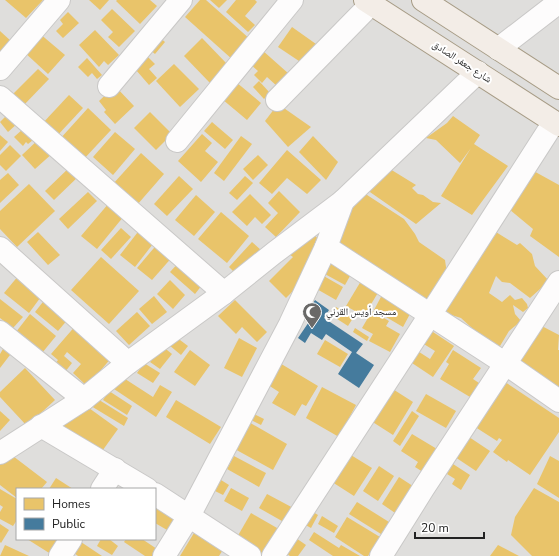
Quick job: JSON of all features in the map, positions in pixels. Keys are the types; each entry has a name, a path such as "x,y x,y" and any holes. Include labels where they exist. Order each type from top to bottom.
{"main road":[{"path":"422,0 559,88"},
{"name":"شارع جعفر الصادق","path":"368,2 557,124"}],"street":[{"path":"0,69 59,0"},
{"path":"108,86 181,0"},
{"path":"177,141 292,0"},
{"path":"277,100 368,2"},
{"path":"498,49 550,5"},
{"path":"0,453 84,398 128,363 224,293 343,201 478,72"},
{"path":"0,97 224,293"},
{"path":"273,556 557,124"},
{"path":"164,556 189,516 290,324 326,247 343,201"},
{"path":"326,247 506,364 559,401"},
{"path":"0,248 128,363"},
{"path":"381,556 559,282"},
{"path":"0,332 84,398"},
{"path":"41,426 145,488"},
{"path":"103,488 114,469"},
{"path":"156,495 250,556"},
{"path":"60,556 70,540"}],"shaded area":[{"path":"0,0 559,0 559,556 0,556"}],"building: Homes":[{"path":"5,0 43,0 26,18"},
{"path":"89,0 109,0 100,10"},
{"path":"150,0 157,6 140,24 116,1"},
{"path":"200,0 206,0 251,40 233,60 185,17"},
{"path":"210,0 227,0 219,8"},
{"path":"236,0 255,0 257,2 245,16 255,25 248,32 226,12"},
{"path":"112,9 135,31 119,47 108,37 113,32 101,20"},
{"path":"68,12 79,23 63,38 56,31 63,24 60,20"},
{"path":"292,27 316,44 302,63 278,47"},
{"path":"95,30 119,55 108,65 104,61 99,67 79,45"},
{"path":"0,31 12,42 0,56"},
{"path":"39,33 65,55 48,74 23,51"},
{"path":"158,36 165,42 155,54 148,48"},
{"path":"202,38 228,65 210,83 184,56"},
{"path":"262,50 289,74 278,87 267,77 262,83 254,75 258,71 250,64"},
{"path":"146,55 155,64 149,69 157,78 149,85 136,70 143,63 140,60"},
{"path":"87,58 102,75 97,79 92,73 88,77 78,67"},
{"path":"174,64 199,89 180,107 156,81"},
{"path":"38,69 49,79 22,107 11,96"},
{"path":"259,81 270,93 264,99 253,87"},
{"path":"236,82 261,103 247,120 222,99"},
{"path":"115,86 134,106 115,124 104,112 106,110 99,101"},
{"path":"69,95 83,108 55,138 41,125"},
{"path":"278,104 311,127 288,147 265,121"},
{"path":"88,108 111,130 82,161 59,140"},
{"path":"150,112 172,134 156,150 134,128"},
{"path":"9,113 18,123 8,132 0,122"},
{"path":"453,116 480,135 474,144 508,166 472,215 441,196 471,148 460,163 436,140 426,138 447,123"},
{"path":"212,122 233,140 225,149 204,131"},
{"path":"23,129 33,140 28,144 26,142 23,146 14,137"},
{"path":"115,132 135,149 113,175 93,157"},
{"path":"202,134 212,143 205,151 218,162 201,182 178,161"},
{"path":"0,135 8,142 0,151"},
{"path":"241,136 252,144 224,181 214,173"},
{"path":"313,136 338,162 326,180 299,152"},
{"path":"40,138 54,152 35,169 22,155"},
{"path":"10,145 21,156 6,171 0,165 0,155"},
{"path":"287,150 321,180 307,194 287,178 272,194 259,183"},
{"path":"141,153 164,174 137,205 113,184"},
{"path":"258,155 268,165 253,180 243,169"},
{"path":"72,165 81,174 54,200 45,191"},
{"path":"390,169 416,185 412,188 418,194 423,195 433,202 441,203 416,224 367,190"},
{"path":"530,169 559,185 559,257 530,236 533,229 504,205"},
{"path":"8,173 19,185 0,203 0,180"},
{"path":"179,176 193,189 167,216 154,204"},
{"path":"245,176 253,183 237,200 229,193"},
{"path":"29,184 55,211 17,247 0,229 0,211"},
{"path":"279,191 300,212 276,237 265,227 278,213 268,203"},
{"path":"88,192 97,201 68,229 59,219"},
{"path":"364,193 404,219 419,242 445,260 447,274 423,310 331,238 343,213"},
{"path":"250,194 271,215 262,224 255,217 247,226 232,212"},
{"path":"196,195 215,212 194,236 175,220"},
{"path":"109,203 124,216 97,249 81,236"},
{"path":"221,212 249,236 227,263 198,239"},
{"path":"121,228 131,237 111,259 101,250"},
{"path":"141,228 156,240 135,267 120,255"},
{"path":"491,229 517,245 520,243 532,254 535,266 549,281 530,298 510,283 502,282 496,276 489,293 502,302 510,295 515,300 522,298 527,304 528,308 523,312 513,305 515,314 521,321 509,331 497,351 461,318 445,313"},
{"path":"38,232 60,255 48,265 27,242"},
{"path":"311,232 326,246 304,269 309,275 286,298 269,281 293,257 289,254"},
{"path":"159,242 174,255 152,280 137,268"},
{"path":"252,242 262,251 239,277 229,267"},
{"path":"332,255 355,267 345,285 323,273"},
{"path":"101,257 139,291 109,324 71,290"},
{"path":"182,259 206,280 195,294 170,272"},
{"path":"19,275 43,294 29,313 4,293"},
{"path":"322,275 343,287 336,300 315,288"},
{"path":"170,280 185,295 173,309 157,294"},
{"path":"361,281 379,291 364,316 346,306"},
{"path":"50,293 74,312 58,331 35,312"},
{"path":"382,295 411,312 403,327 374,310"},
{"path":"154,296 167,312 152,324 139,309"},
{"path":"0,299 23,317 13,328 0,318"},
{"path":"235,300 267,332 257,342 242,327 236,334 218,316"},
{"path":"336,307 353,318 348,326 331,315"},
{"path":"372,311 389,321 386,326 400,334 390,352 369,341 373,334 362,328"},
{"path":"137,312 150,326 129,345 116,331"},
{"path":"30,314 56,336 42,353 16,332"},
{"path":"536,323 559,335 559,395 511,366"},
{"path":"77,324 113,356 87,386 73,373 81,364 67,352 64,356 72,363 65,372 55,364 58,360 51,354"},
{"path":"355,328 369,337 367,341 353,332"},
{"path":"427,328 454,346 433,377 406,359 413,348 430,359 435,351 419,341"},
{"path":"176,337 188,346 181,355 169,345"},
{"path":"239,338 257,348 242,377 224,368"},
{"path":"325,340 348,354 340,367 317,354"},
{"path":"162,346 172,354 160,369 150,362"},
{"path":"3,349 10,355 0,368 0,354"},
{"path":"190,350 210,365 195,386 174,372"},
{"path":"453,350 481,368 473,379 479,383 470,397 440,379 449,364 446,362"},
{"path":"278,362 318,386 306,406 302,404 295,416 272,403 279,392 265,383"},
{"path":"144,363 160,373 153,383 137,373"},
{"path":"25,368 55,400 27,426 0,397 0,392"},
{"path":"122,377 153,397 160,385 172,392 156,417 114,389"},
{"path":"499,378 559,418 559,432 530,475 493,452 502,440 499,438 497,441 469,423"},
{"path":"388,386 413,402 393,435 368,419"},
{"path":"322,387 356,405 339,437 306,418"},
{"path":"109,391 132,406 127,415 103,400"},
{"path":"426,394 456,411 446,428 416,411"},
{"path":"96,398 128,418 124,426 91,406"},
{"path":"176,400 221,427 210,444 166,417"},
{"path":"82,403 118,429 100,454 55,427"},
{"path":"0,411 10,420 0,431"},
{"path":"412,411 419,416 400,446 393,441"},
{"path":"252,413 264,419 261,425 249,419"},
{"path":"247,421 287,444 273,470 233,448"},
{"path":"412,434 437,449 423,472 415,467 418,462 401,451"},
{"path":"469,437 490,451 476,471 455,457"},
{"path":"346,452 372,468 354,496 329,480"},
{"path":"9,453 47,482 42,488 16,488 16,497 0,485 0,465"},
{"path":"234,456 266,473 259,487 227,469"},
{"path":"550,456 559,461 559,498 537,484"},
{"path":"453,464 470,475 461,490 452,484 455,479 447,474"},
{"path":"379,466 394,476 378,501 363,491"},
{"path":"399,477 419,490 401,517 382,504"},
{"path":"56,478 71,488 50,488"},
{"path":"221,480 229,485 223,495 215,491"},
{"path":"231,488 249,498 242,511 224,501"},
{"path":"534,488 559,502 559,556 532,556 511,535 515,517"},
{"path":"0,489 16,498 16,522 13,526 0,519 0,512 3,507 0,505"},
{"path":"267,494 297,510 289,525 259,508"},
{"path":"156,501 184,517 174,534 156,524"},
{"path":"357,502 389,522 381,534 349,514"},
{"path":"308,509 318,515 311,528 300,522"},
{"path":"251,513 284,532 265,556 236,539"},
{"path":"322,516 338,526 334,533 318,524"},
{"path":"347,517 380,537 368,556 364,556 335,537"},
{"path":"0,524 9,530 1,543 0,542"},
{"path":"197,528 226,545 219,556 180,556"},
{"path":"314,532 339,548 341,545 360,556 333,556 309,540"},
{"path":"293,536 306,545 298,556 290,556 283,551"},
{"path":"29,540 64,540 54,556"},
{"path":"100,540 110,540 118,546 112,555 97,546"},
{"path":"125,540 144,540 157,549 153,556 145,556 124,542"},
{"path":"81,542 102,556 78,556 74,553"},
{"path":"5,545 29,556 0,556"},
{"path":"498,545 519,556 490,556"}],"building: Public":[{"path":"315,300 329,310 324,318 363,344 356,353 374,365 359,388 338,374 352,352 326,334 322,340 311,333 305,343 298,338 315,313 309,309"}],"place":[{"name":"مسجد أويس القرني","path":"312,329"}]}
